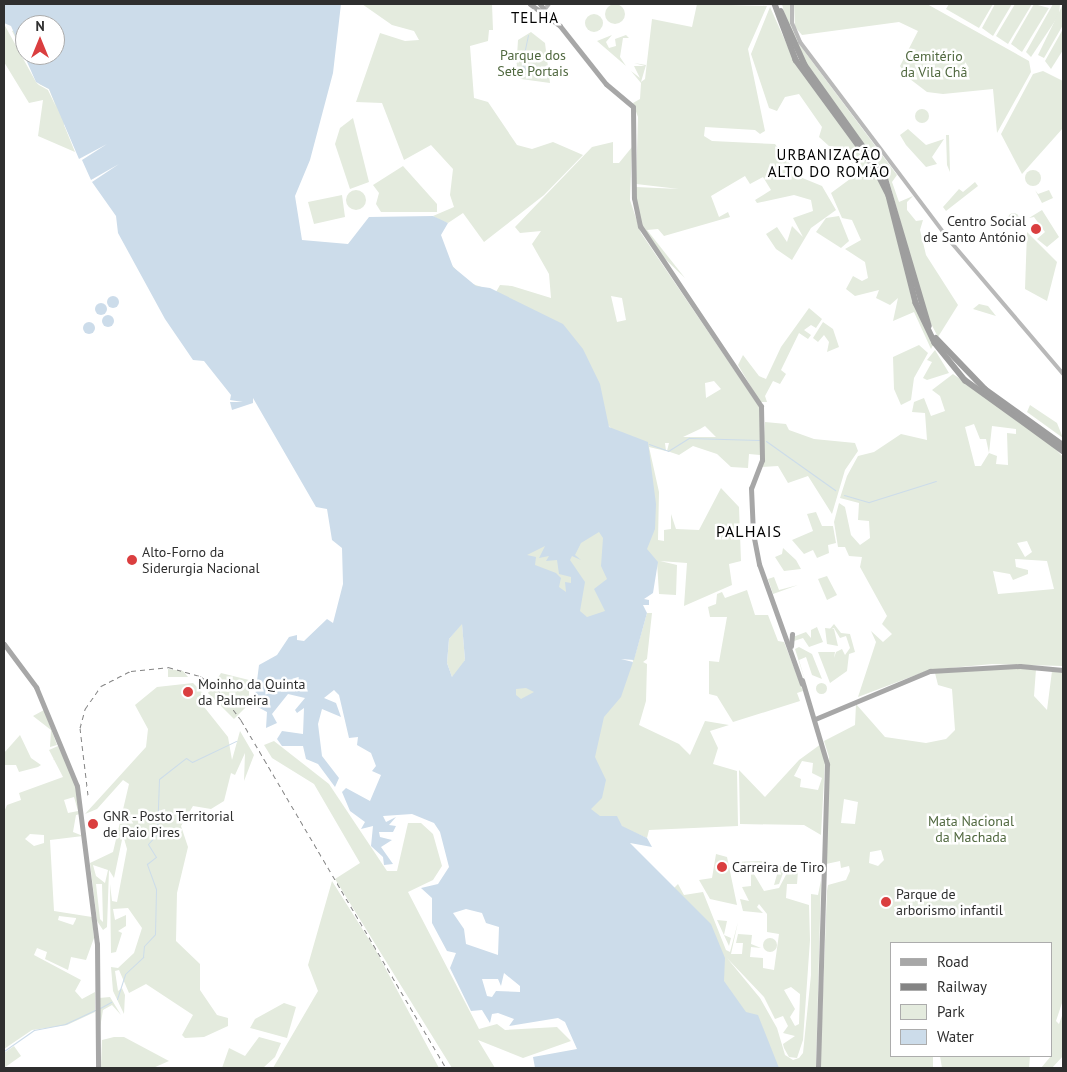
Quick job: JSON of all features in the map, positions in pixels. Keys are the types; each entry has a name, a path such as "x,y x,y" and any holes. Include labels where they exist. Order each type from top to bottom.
{"highway":[{"path":"779,5 805,65 885,177 902,223 921,308 936,338 984,389 1063,445"},
{"path":"779,5 796,60 866,156 889,196 916,303 935,343 966,380 1063,451"}],"main road":[{"path":"530,4 544,8 606,84 633,107 634,198 640,226 761,406 762,460 751,488 752,523 770,596 815,718 827,769 818,1068"},
{"path":"792,4 792,18 800,42 1012,318 1063,374"},
{"path":"770,596 791,646 802,684"},
{"path":"784,628 792,633 791,646"},
{"path":"4,644 32,680 72,772 84,827 97,944 98,1068"},
{"path":"815,718 941,670 1063,669"},
{"path":"812,710 824,715"},
{"path":"818,729 824,715"}],"green space":[{"path":"362,4 492,4 493,30 489,30 488,41 470,46 474,98 488,102 517,145 532,149 553,142 583,155 544,195 484,242 463,213 448,223 442,221 440,235 450,263 467,282 496,292 500,285 512,286 551,298 549,274 532,244 541,231 520,233 515,227 592,147 613,142 613,163 619,163 632,147 630,200 641,233 760,408 760,455 749,454 748,468 731,467 717,454 693,446 679,455 667,451 669,443 665,443 666,451 649,447 659,492 658,540 664,541 664,530 671,529 671,514 676,529 699,530 721,488 739,507 741,561 729,564 732,585 684,606 687,563 660,561 677,565 676,595 659,594 657,562 643,597 634,659 647,613 652,613 647,659 643,662 647,664 646,701 639,725 679,744 690,755 705,721 729,725 710,731 718,748 713,764 737,771 738,826 649,830 647,838 633,832 629,835 620,824 533,845 498,566 611,510 609,660 633,663 612,429 405,242 298,247 348,244 403,220 438,219 433,216 454,207 450,195 453,169 431,145 404,160 382,103 356,102 380,33 405,41 419,40 414,31 392,25","holes":["611,296 622,298 626,320 617,322","714,381 721,389 706,398 705,383","705,426 716,437 683,437"]},
{"path":"615,4 622,7 625,14 622,21 615,24 608,21 605,14 608,7"},
{"path":"697,4 767,6 748,49 765,131 760,134 755,130 705,127 704,136 712,141 775,144 800,177 822,186 836,210 811,228 792,260 776,249 766,234 777,227 787,242 792,226 803,237 793,218 813,211 811,200 794,195 757,203 755,200 771,190 763,177 750,184 745,176 711,196 719,217 728,212 730,217 664,236 658,229 647,230 685,278 663,257 640,223 636,211 636,187 679,189 636,184 638,117 633,103 640,99 641,83 631,71 640,78 634,66 645,66 634,63 646,65 641,82 645,79 652,19 692,27"},
{"path":"782,4 790,4 790,24 799,44 897,175 892,182 899,202 913,196 907,202 907,210 916,221 923,220 920,230 926,255 958,305 938,337 927,316 889,181 804,61 786,20"},
{"name":"Cemitério da Vila Chã","path":"794,4 927,4 1029,61 1031,72 997,133 993,89 943,94 927,92 906,76 900,66 918,31 899,22 802,35 795,27"},
{"path":"949,4 993,4 979,28 946,9"},
{"path":"995,4 1012,4 993,36 982,28"},
{"path":"1015,4 1032,4 1008,44 996,36"},
{"path":"1034,4 1049,8 1022,52 1011,44"},
{"path":"1053,4 1060,4 1059,15 1031,57 1026,52"},
{"path":"1063,4 1063,25 1044,58 1038,55"},
{"path":"62,7 62,15 45,15"},
{"path":"770,7 792,56 875,171 891,206 911,296 933,345 931,349 914,312 893,321 898,298 890,305 876,298 879,290 855,296 846,289 853,276 862,281 868,278 865,262 845,249 861,240 852,220 842,218 831,193 850,179 853,165 842,149 829,146 819,137 822,127 799,94 785,97 777,111 769,108 751,54"},
{"path":"594,14 600,17 603,23 600,29 594,32 588,29 585,23 588,17"},
{"path":"4,24 15,44 15,65 27,65 36,82 39,85 48,90 56,107 49,89 39,84 29,65 63,65 64,125 75,152 38,136 43,100 29,103 4,62"},
{"path":"1063,29 1063,50 1051,69 1045,61"},
{"name":"Parque dos Sete Portais","path":"531,32 545,43 550,83 521,79 516,73 518,40"},
{"path":"612,35 606,42 609,48 616,46 615,39 626,35 629,38 623,38 620,57 626,66 597,41"},
{"path":"1043,71 1063,81 1063,128 1022,174 1001,134 1033,74"},
{"path":"922,109 927,111 929,116 927,121 922,123 917,121 915,116 917,111"},
{"path":"353,118 369,182 350,189 335,144 340,128"},
{"path":"908,129 926,145 944,139 932,157 937,164 926,167 906,145 900,135"},
{"path":"946,135 949,135 950,172 947,165"},
{"path":"403,166 437,204 437,212 381,212 376,204 379,193 373,185"},
{"path":"1030,170 1036,170 1041,175 1039,184 1030,186 1025,181 1025,175"},
{"path":"975,182 978,186 946,211 943,207 959,189 963,192"},
{"path":"356,190 363,193 366,200 363,207 356,210 349,207 346,200 349,193"},
{"path":"1035,190 1038,194 1049,190 1053,198 1042,203"},
{"path":"342,195 345,217 314,224 308,202"},
{"path":"1042,210 1059,237 1047,247 1037,239 1045,232 1034,217 1029,218"},
{"path":"1013,212 1019,218 1013,224 1007,218"},
{"path":"839,216 849,241 841,248 816,232 826,218"},
{"path":"1027,232 1057,262 1047,301 1025,289"},
{"path":"979,304 988,306 996,316 973,309"},
{"path":"809,308 822,319 816,328 811,325 804,330 811,335 808,339 799,333 781,370 786,374 780,384 773,381 765,396 767,402 760,402 738,365 743,355 759,376 766,379 781,347"},
{"path":"823,322 833,329 839,347 827,352 829,342 824,335 818,342 813,338"},
{"path":"919,345 928,353 914,378 911,400 901,405 894,389 893,357"},
{"path":"935,350 949,373 927,380 923,378 932,362 927,360"},
{"path":"953,374 1046,439 1063,457 1063,666 992,664 929,670 858,697 876,642 871,631 883,642 892,634 882,624 887,616 860,567 862,557 849,556 845,547 838,547 834,522 839,503 845,507 851,535 860,545 870,538 869,521 858,520 859,503 840,498 847,476 858,456 874,452 901,434 927,440 925,413 912,412 914,402 924,398 931,416 945,411 940,396 932,390","holes":["974,424 980,439 986,439 989,453 981,466 975,466 965,427","992,426 1016,429 1016,434 1007,433 1008,465 996,464 997,456 989,453","1027,541 1032,552 1025,557 1017,543","1015,559 1047,561 1054,589 998,594 993,571 1010,574 1013,580 1028,574 1028,570 1016,567"]},
{"path":"1030,405 1057,423 1063,438 1027,412"},
{"path":"765,422 786,424 789,430 814,439 855,443 858,451 845,470 832,514 808,476 788,483 778,466 762,467"},
{"path":"816,512 822,526 833,526 836,543 828,545 829,553 817,558 813,550 804,554 792,540 813,531 807,514"},
{"path":"783,548 796,560 801,569 784,571 775,557 782,554"},
{"path":"827,576 837,595 827,600 818,579"},
{"path":"774,577 779,590 798,585 773,594 768,579"},
{"path":"747,590 755,615 768,615 778,641 784,642 803,691 797,693 800,701 733,722 717,696 709,694 709,661 719,662 727,617 710,617 708,607 716,604 717,594 722,592 725,598"},
{"path":"462,623 465,660 459,674 452,677 447,663 449,639"},
{"path":"834,624 841,633 850,634 855,652 849,654 847,671 830,683 818,652 835,652 834,658 836,652 842,649 845,655 850,648 846,636 840,638 834,628 829,630"},
{"path":"817,627 823,642 809,647 803,638 794,641 793,637 806,632 811,638 811,630"},
{"path":"825,628 834,629 838,646 827,644"},
{"path":"799,647 812,654 822,679 812,675 806,657 799,660 807,687 795,649"},
{"name":"Mata Nacional da Machada","path":"1015,668 1036,669 1034,696 1047,710 1052,671 1063,672 1063,1000 1056,1021 1059,1024 1063,1013 1063,1056 1052,1068 1041,1068 1052,1057 1052,942 890,942 890,1057 933,1057 933,1068 820,1068 827,891 828,885 846,880 850,871 849,866 841,868 840,861 826,864 829,757 824,741 855,725 856,704 885,737 926,743 946,739 955,730 952,689 938,685 935,673","holes":["844,799 858,802 855,824 841,823","881,850 884,860 878,866 869,863 870,852"]},
{"path":"168,669 183,671 188,677 168,677"},
{"path":"221,673 249,680 249,704 234,719 208,693"},
{"path":"821,682 827,688 821,694 815,688"},
{"path":"193,683 204,694 197,698 228,737 232,760 240,731 254,755 244,781 245,753 235,775 231,773 224,801 211,809 193,806 181,826 188,847 177,893 176,941 200,964 200,990 217,1015 228,1018 228,1026 204,1037 185,1038 182,1035 193,1015 146,984 129,993 119,970 115,971 118,991 122,988 125,995 124,1014 113,991 111,967 118,968 134,953 142,928 128,908 113,909 115,920 126,915 126,926 118,931 122,933 116,952 111,953 110,884 112,901 117,902 127,849 123,835 114,878 109,870 107,927 103,930 97,921 90,863 113,852 129,784 123,780 97,809 85,814 146,747 148,729 135,705 157,687","holes":["93,865 108,870 105,883 96,876","96,884 102,884 103,922 100,919"]},
{"path":"44,710 57,745 50,747 51,730 33,716"},
{"path":"20,735 31,758 41,765 19,772 16,765 4,765 4,753"},
{"path":"274,741 329,784 387,871 397,871 408,823 421,823 433,834 442,866 433,880 408,892 479,1029 497,1024 505,1030 557,1027 571,1041 523,1058 478,1040 495,1068 452,1068 335,879 360,863 314,784 272,758 264,745"},
{"path":"821,744 825,761 821,835 804,825 740,824 739,770 765,797 799,760","holes":["802,761 813,763 812,773 822,778 818,790 800,787 801,779 794,776"]},
{"path":"58,746 76,784 80,814 76,815 73,832 83,836 50,840 54,911 92,917 94,938 86,960 71,957 68,970 45,959 47,952 37,948 34,955 81,980 75,991 82,999 95,992 95,1012 67,1025 32,1030 4,1049 4,812 7,805 21,800 19,793 63,777 49,750","holes":["74,797 78,811 68,813 64,800","30,834 44,835 44,843 34,846 25,839","59,916 76,918 73,925 58,920"]},
{"path":"629,843 673,889 678,884 684,895 703,892 726,950 730,952 738,922 731,954 742,954 743,943 736,943 738,934 752,935 751,944 761,948 751,947 750,957 763,958 763,968 774,970 779,934 767,932 767,914 759,904 757,907 763,913 743,911 740,899 749,901 742,887 751,886 751,869 764,891 779,888 789,869 798,871 797,884 787,884 786,898 809,905 810,940 803,1040 797,1058 789,1057 784,1048 783,1044 795,1036 783,1033 788,1026 783,1016 775,1019 764,997 727,958 760,998 777,1028 785,1055 793,1060 799,1058 803,1053 811,975 811,894 818,895 821,880 816,1068 750,1068","holes":["791,987 800,994 799,1024 795,1026 790,1017 795,1009 784,990"]},
{"path":"716,854 727,857 737,905 710,899 699,880 712,878"},
{"path":"765,861 785,868 779,884 774,885 778,871 772,866 757,868 731,862"},
{"path":"332,881 375,949 439,1068 273,1068 318,991 308,965"},
{"path":"717,920 727,921 724,935 731,938 729,946"},
{"path":"770,938 775,940 777,945 775,950 770,952 765,950 763,945 765,940"},
{"path":"110,997 121,1015 112,1005 103,1010 100,1028 99,998"},
{"path":"284,1003 296,1007 287,1038 250,1028 255,1019"},
{"path":"124,1037 169,1061 153,1068 101,1068 102,1040"},
{"path":"259,1037 281,1043 275,1057 263,1068 222,1068 229,1048 245,1056"},
{"path":"14,1046 21,1056 4,1068 4,1053"},
{"path":"940,1057 1030,1057 1029,1068 942,1068"}],"water":[{"path":"4,4 341,4 333,73 310,160 295,196 302,240 348,244 369,217 433,216 448,223 441,235 453,267 476,286 490,288 563,324 583,349 600,384 609,427 648,442 656,504 655,529 647,549 658,562 653,593 644,599 649,600 649,605 643,605 647,613 634,660 621,659 633,662 621,697 604,717 595,757 606,780 602,798 591,809 600,816 617,816 622,826 647,838 652,847 630,843 711,924 725,958 724,981 746,1012 758,1015 779,1068 535,1068 533,1057 577,1049 565,1022 558,1018 509,1026 514,1019 498,1013 492,1014 490,1023 482,1010 471,1011 450,968 456,953 447,951 432,923 432,898 421,888 438,884 449,867 440,832 434,823 412,814 383,816 386,822 396,817 389,825 396,826 393,832 379,832 380,837 392,840 381,847 393,864 384,865 383,857 371,846 373,826 361,829 365,822 350,811 342,792 346,788 370,801 381,775 372,771 376,766 371,753 357,745 358,737 349,738 339,695 334,690 324,698 336,703 341,717 322,709 318,724 322,756 339,778 335,787 318,764 306,759 303,746 282,746 277,739 282,731 303,734 304,708 297,713 295,710 305,698 288,694 272,714 277,723 266,728 267,712 254,705 259,665 277,655 289,637 297,635 297,640 304,641 327,619 333,623 343,584 342,548 332,540 327,509 316,507 253,398 253,403 232,410 230,402 243,402 230,400 231,395 204,361 193,360 165,319 118,233 116,216 92,182 119,164 91,180 82,160 107,144 79,159 49,89 36,82 28,65 65,65 65,15 15,15 15,35 11,26 4,23","holes":["599,532 603,538 601,566 607,579 594,589 605,611 587,617 580,611 585,582 570,560 572,556 581,560 575,555 581,543","545,546 539,558 549,556 546,561 557,560 559,574 571,577 571,583 565,582 566,592 559,587 561,578 556,573 535,565 536,557 527,555","462,624 465,660 452,677 447,663 449,639","526,688 534,692 521,699 516,695 516,689","466,909 482,913 486,923 499,927 498,955 466,944 464,929 453,913","504,973 520,986 520,992 496,991 492,997 487,996 482,979 498,979 501,986"]},
{"path":"113,296 119,302 113,308 107,302"},
{"path":"101,303 107,309 101,315 95,309"},
{"path":"108,315 114,321 108,327 102,321"},
{"path":"91,322 94,323 94,333 87,334 84,333 83,326 84,323"}],"waterway":[{"path":"528,35 522,64 530,76"},
{"path":"649,444 668,451 689,438 759,440"},
{"path":"766,441 835,490"},
{"path":"844,495 869,502 936,481"},
{"path":"117,999 125,974 143,957 144,946 155,934 156,889 147,864 156,857 148,844 157,834 159,779 186,758 192,762 236,741"},
{"path":"100,1008 111,1002"},
{"path":"4,1051 34,1030 65,1024 95,1010"}],"railway":[{"path":"88,795 80,728 85,709 101,686 131,671 168,667 200,676 217,688 241,720 446,1068"}],"place":[{"name":"Centro Social de Santo António","path":"1036,229"},
{"name":"Alto-Forno da Siderurgia Nacional","path":"132,560"},
{"name":"Moinho da Quinta da Palmeira","path":"188,692"},
{"name":"GNR - Posto Territorial de Paio Pires","path":"93,824"},
{"name":"Carreira de Tiro","path":"722,867"},
{"name":"Parque de arborismo infantil","path":"886,902"}],"district":[{"name":"TELHA","path":"535,18"},
{"name":"URBANIZAÇÃO ALTO DO ROMÃO","path":"829,162"},
{"name":"PALHAIS","path":"749,531"}]}
